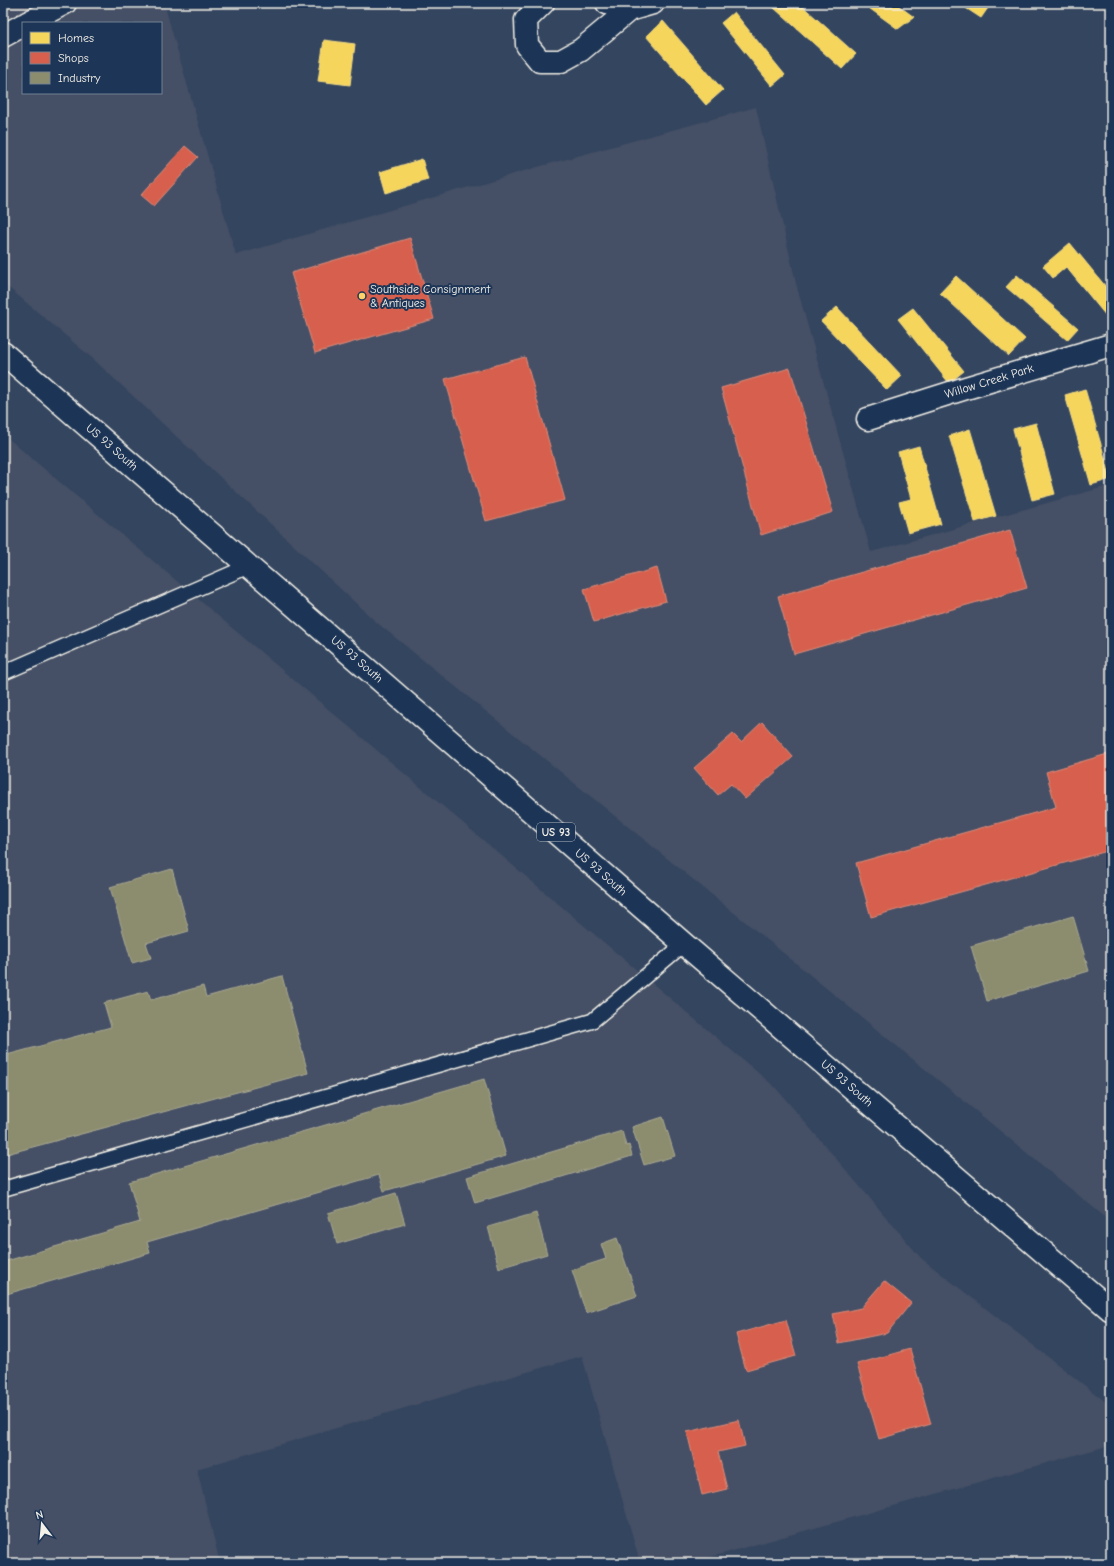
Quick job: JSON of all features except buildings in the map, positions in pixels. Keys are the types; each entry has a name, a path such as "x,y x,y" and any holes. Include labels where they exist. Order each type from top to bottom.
{"main road":[{"path":"29,22 65,3"},
{"path":"543,3 526,20 528,45 540,60 561,62 581,50 629,10 653,3"},
{"path":"607,3 629,10"},
{"path":"3,36 22,26"},
{"name":"Willow Creek Park","path":"868,419 1111,345"},
{"name":"US 93 South","path":"3,352 684,944 1111,1310"}],"lane":[{"path":"3,673 250,566"},
{"path":"3,1189 592,1021 684,944"}],"shaded area":[{"path":"3,3 164,3 236,255 541,166 756,107 797,287 871,552 1111,485 1111,1222 376,622 92,358 3,283"},
{"path":"3,434 775,1087 921,1258 1111,1406 1111,1445 690,1563 640,1563 582,1356 197,1469 220,1563 3,1563"}],"place":[{"name":"Southside Consignment & Antiques","path":"362,296"}]}
